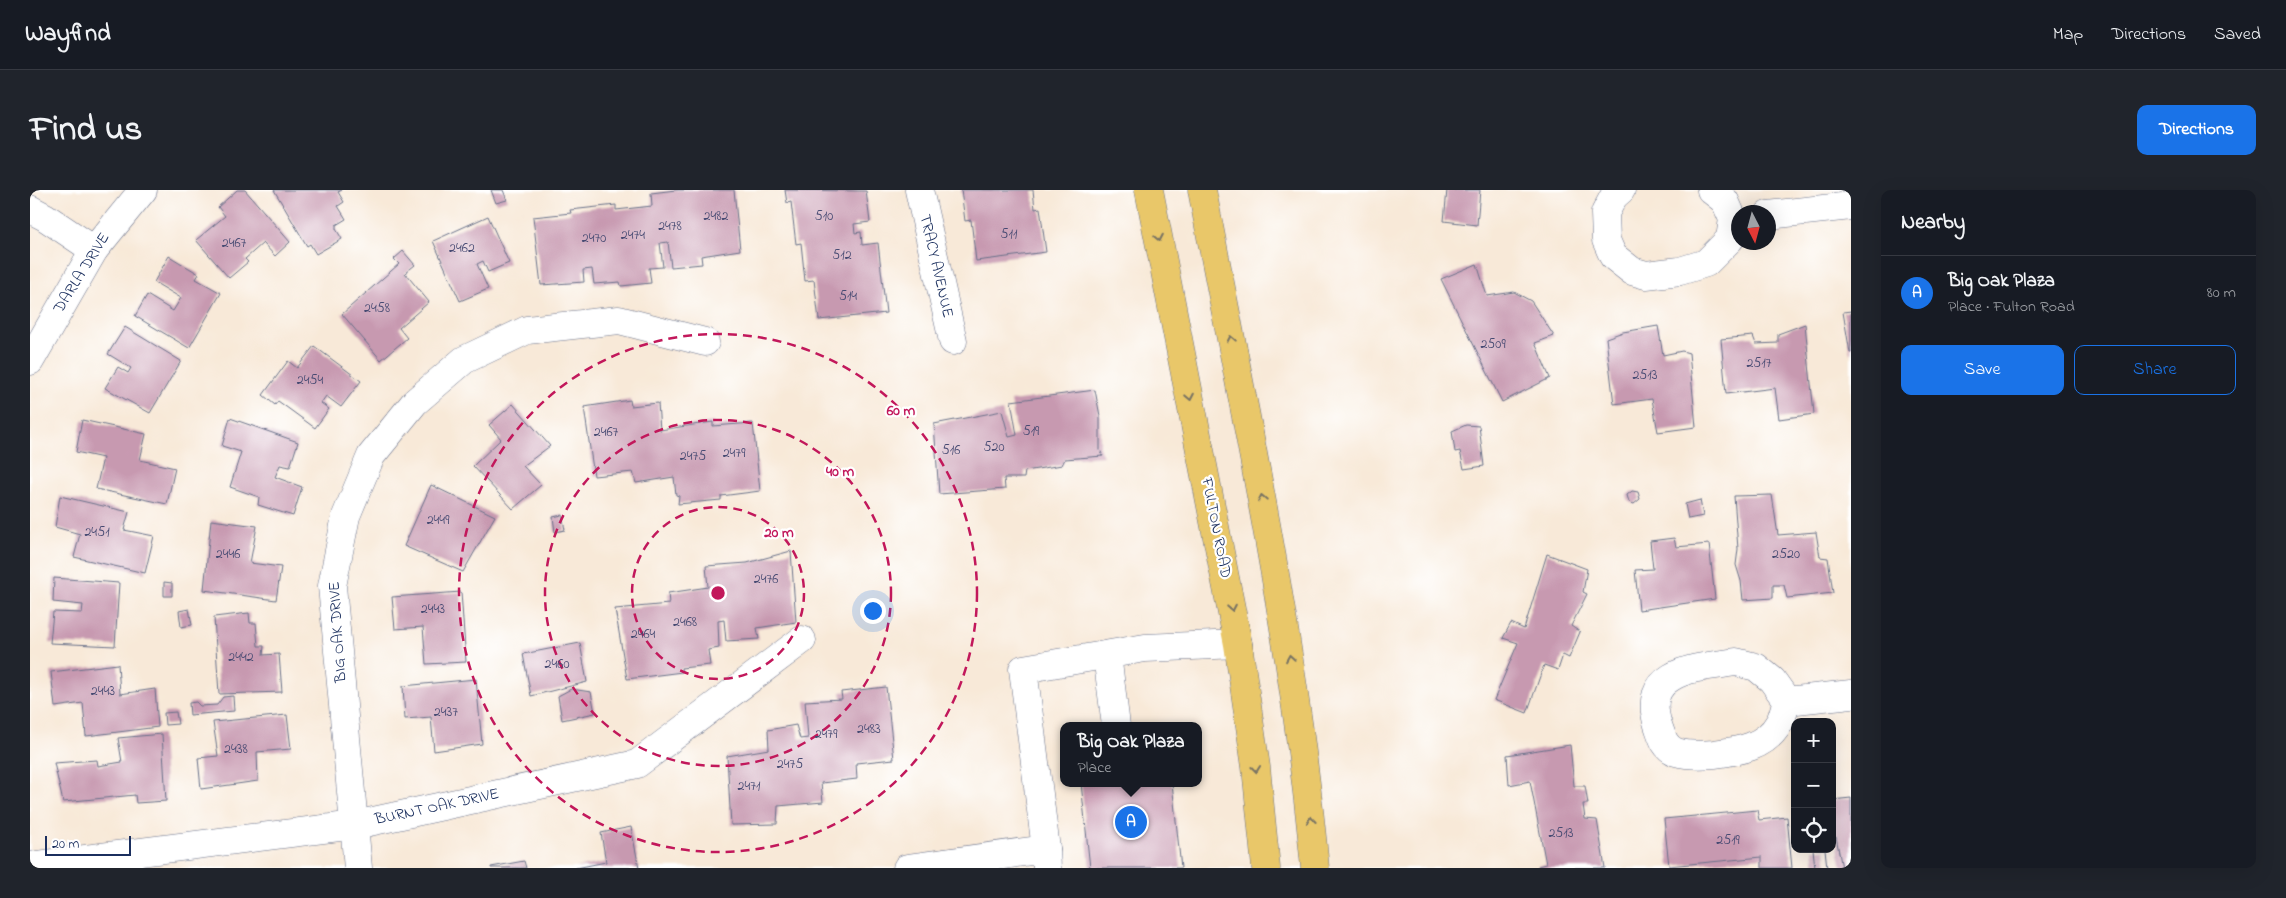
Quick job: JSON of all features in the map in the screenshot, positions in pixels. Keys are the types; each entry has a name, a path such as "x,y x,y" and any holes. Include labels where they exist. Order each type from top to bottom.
{"main road":[{"name":"FULTON ROAD","path":"1149,190 1238,644 1256,767 1266,868"},
{"path":"1202,190 1286,635 1297,704 1316,868"}],"street":[{"name":"DARLA DRIVE","path":"30,362 94,250 143,190"},
{"name":"TRACY AVENUE","path":"919,190 953,341"},
{"path":"1622,190 1614,196 1605,213 1606,240 1612,256 1632,271 1646,275 1680,271 1706,263 1730,239 1731,236"},
{"path":"1711,190 1725,201 1731,210"},
{"path":"1776,214 1851,206"},
{"path":"30,209 46,217 94,250"},
{"name":"BIG OAK DRIVE","path":"358,868 332,586 346,516 371,456 415,402 464,360 527,330 619,320 705,342"},
{"name":"BURNT OAK DRIVE","path":"30,866 355,825 636,764 802,640"},
{"path":"907,868 1046,858 1023,669 1145,648 1238,644"},
{"path":"1107,655 1115,722"},
{"path":"1736,662 1756,666 1772,680 1786,701 1779,723 1764,738 1754,746 1732,752 1703,754 1676,752 1664,744 1656,717 1656,695 1665,680 1688,669 1736,662"},
{"path":"1786,701 1851,694"}],"building":[{"path":"237,190 245,190 290,242 275,256 263,243 245,259 248,262 229,278 196,240 225,216 218,207"},
{"path":"274,190 342,190 338,192 344,202 338,206 346,219 336,225 336,229 342,239 316,254 310,244 307,246"},
{"path":"491,190 503,190 507,200 496,203"},
{"path":"676,190 734,190 740,250 701,256 702,264 671,267 668,242 660,243 663,267 649,268 651,283 621,286 620,282 594,284 592,269 583,270 584,282 541,285 533,217 571,213 570,210 616,205 616,210 652,206 651,193"},
{"path":"785,190 866,191 870,222 854,224 855,233 861,232 862,245 878,243 886,313 819,320 814,280 805,281 801,243 796,244 791,202 787,203"},
{"path":"961,190 1033,190 1035,209 1040,208 1046,252 976,261 971,220 965,221"},
{"path":"1447,190 1480,190 1477,225 1444,221"},
{"path":"488,216 509,263 488,272 483,261 477,264 488,289 460,301 433,241"},
{"path":"403,251 415,265 405,273 429,302 399,328 407,338 381,360 342,314 399,264 394,259"},
{"path":"169,256 199,274 196,279 221,293 189,348 135,316 147,295 173,311 181,298 154,282"},
{"path":"1477,264 1487,296 1514,292 1531,301 1554,336 1535,343 1550,378 1502,402 1441,279"},
{"path":"1851,311 1851,353 1850,353 1843,312"},
{"path":"1805,324 1814,414 1779,419 1775,388 1726,394 1721,339 1753,336 1756,344 1778,343 1778,334"},
{"path":"1658,326 1663,355 1682,351 1689,353 1696,427 1658,432 1652,399 1614,404 1606,338 1623,332"},
{"path":"125,327 181,361 150,413 105,388 118,367 128,373 131,368 108,354"},
{"path":"314,346 361,381 341,407 326,396 321,403 329,409 315,428 278,401 275,405 263,395 288,361 297,368"},
{"path":"1095,390 1100,416 1100,450 1103,456 1065,459 1062,465 1025,471 1024,478 1004,478 1005,489 939,494 934,424 1002,411 1009,437 1017,435 1011,401"},
{"path":"630,400 631,406 658,403 660,430 713,422 713,426 753,423 760,491 721,496 721,500 678,504 679,496 676,495 674,477 636,483 633,472 594,476 584,407"},
{"path":"513,404 550,446 523,466 541,485 513,509 473,466 501,439 489,425"},
{"path":"230,418 298,442 290,467 280,465 275,477 302,487 293,516 258,505 259,497 230,487 241,452 222,446"},
{"path":"82,420 146,434 140,460 175,468 167,504 96,489 103,458 76,452"},
{"path":"1466,425 1479,426 1484,466 1464,469 1460,451 1455,452 1452,431"},
{"path":"431,485 495,516 463,572 404,546"},
{"path":"1632,491 1638,492 1640,499 1634,504 1629,502 1627,495"},
{"path":"1772,495 1778,535 1816,532 1820,557 1828,558 1833,593 1787,598 1784,585 1773,585 1773,598 1743,600 1741,581 1736,565 1738,549 1734,496"},
{"path":"60,496 129,512 124,530 154,536 145,573 74,557 80,534 55,527"},
{"path":"1700,500 1703,516 1688,519 1685,504"},
{"path":"562,515 565,530 555,532 553,517"},
{"path":"211,520 257,526 250,563 281,567 276,600 204,590"},
{"path":"1674,538 1676,547 1709,544 1715,599 1639,610 1635,570 1653,569 1650,541"},
{"path":"791,551 796,622 757,628 759,639 726,641 724,620 718,621 719,648 708,650 710,665 681,668 682,672 627,679 615,609 669,604 668,593 708,587 706,566 747,563"},
{"path":"1547,554 1587,569 1583,592 1587,594 1571,626 1580,632 1569,658 1563,655 1558,670 1544,665 1527,713 1494,700 1518,643 1503,638 1511,623 1524,629"},
{"path":"54,578 119,583 115,646 50,643 53,612 82,613 83,605 53,602"},
{"path":"164,582 172,583 172,596 164,596"},
{"path":"461,592 466,662 426,664 423,627 395,629 392,597"},
{"path":"189,609 192,625 181,627 179,611"},
{"path":"249,613 250,623 256,623 258,646 264,646 263,655 279,654 282,692 219,694 214,617"},
{"path":"580,643 587,682 531,696 523,654"},
{"path":"118,664 120,694 155,689 158,727 86,736 83,703 55,707 51,672"},
{"path":"476,679 482,744 434,751 431,717 405,719 403,686"},
{"path":"886,687 894,759 856,763 857,779 821,783 823,802 778,806 777,824 731,825 727,756 769,749 768,730 796,725 800,739 808,738 805,701 842,699 841,692"},
{"path":"571,689 591,692 595,713 562,720 558,696"},
{"path":"233,696 234,711 190,715 189,703 196,702 200,706 217,705 223,697"},
{"path":"176,712 178,724 165,725 164,713"},
{"path":"287,715 291,749 257,752 258,781 201,789 198,758 218,756 213,722"},
{"path":"162,734 166,801 136,803 135,795 63,802 54,763 97,760 98,766 122,762 118,738"},
{"path":"1570,745 1574,786 1585,786 1588,804 1583,804 1585,819 1597,820 1605,868 1538,868 1538,866 1546,864 1530,781 1509,785 1507,755"},
{"path":"1081,787 1172,787 1181,868 1090,868"},
{"path":"1851,798 1851,868 1842,868 1836,837 1836,800"},
{"path":"1757,810 1759,820 1787,817 1792,868 1762,868 1762,857 1669,866 1664,819"},
{"path":"631,827 639,868 576,868 606,862 601,833"},
{"path":"1813,853 1825,853 1827,868 1815,868"},
{"path":"524,861 526,868 491,868 491,867"}],"place":[{"name":"Big Oak Plaza","path":"1131,822"}]}
